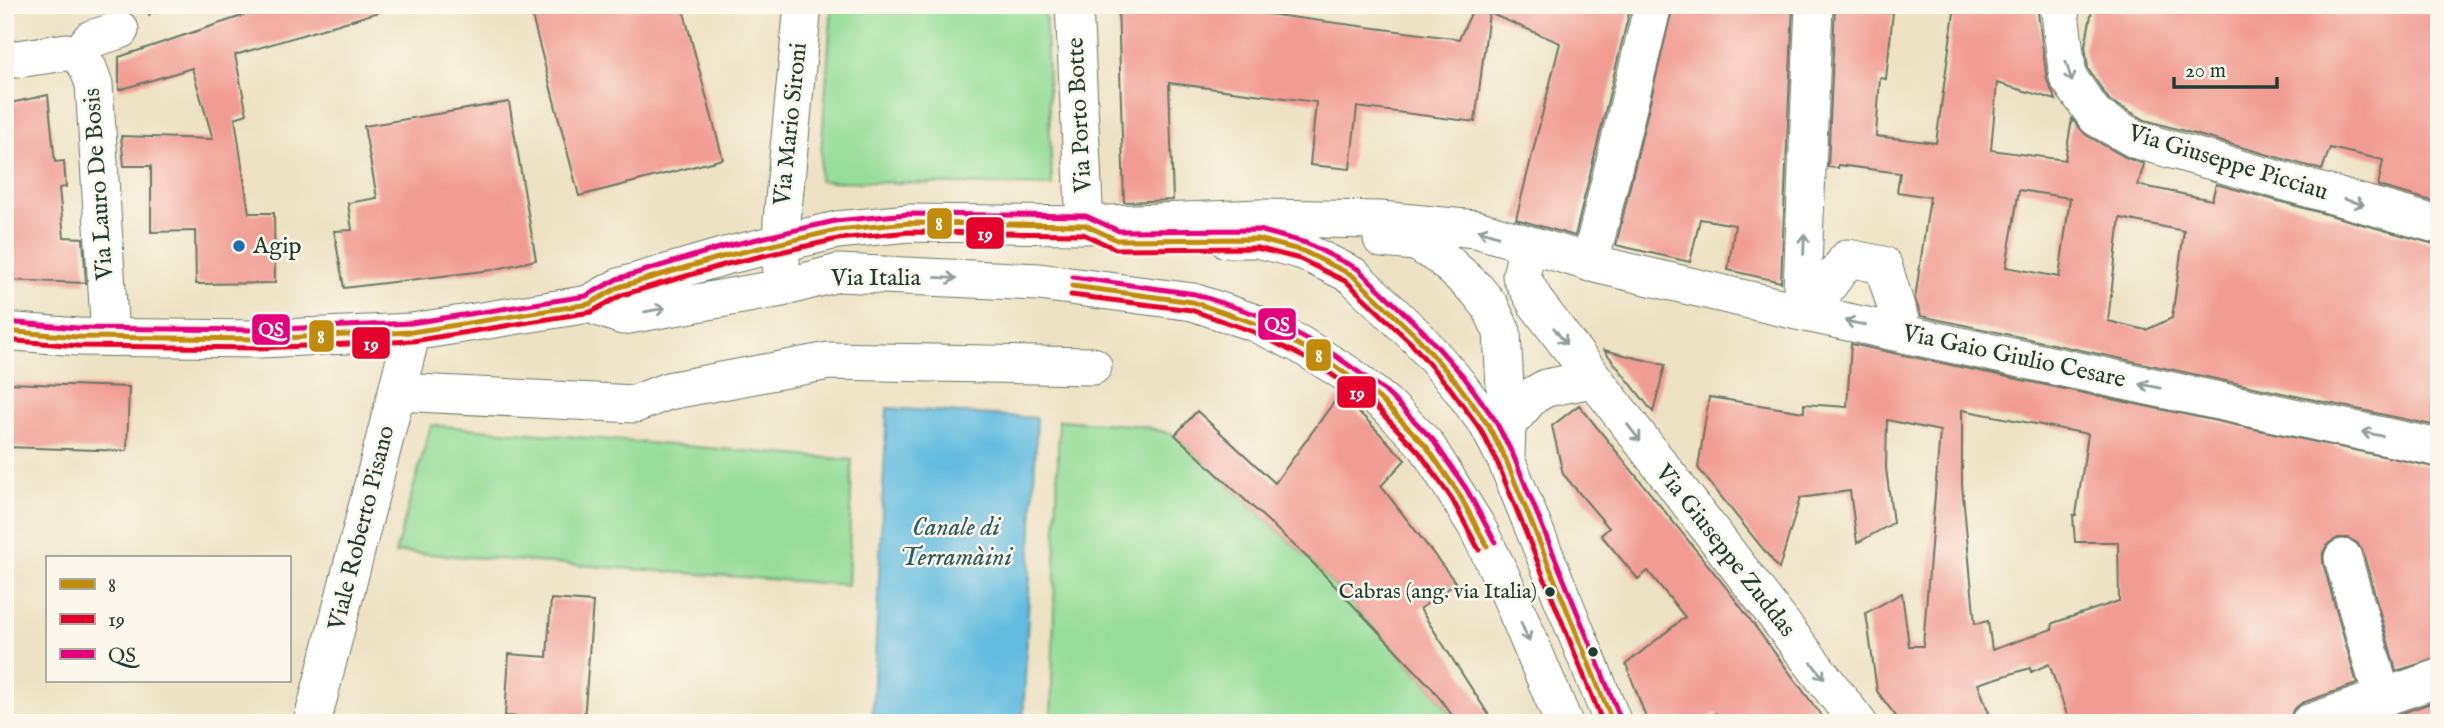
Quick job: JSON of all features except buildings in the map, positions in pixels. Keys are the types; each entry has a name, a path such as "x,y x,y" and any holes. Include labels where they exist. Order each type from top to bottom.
{"street":[{"name":"Via Mario Sironi","path":"782,288 780,243 803,5"},
{"name":"Via Porto Botte","path":"1074,5 1085,225"},
{"path":"1502,332 1515,308 1548,275 1590,263 1653,5"},
{"path":"1805,312 1814,5"},
{"name":"Via Giuseppe Picciau","path":"2059,5 2068,77 2096,117 2137,140 2439,225"},
{"path":"79,54 91,39 120,30"},
{"name":"Via Lauro De Bosis","path":"17,58 66,52 79,54 94,84 110,337"},
{"name":"Via Italia","path":"5,331 110,337 260,339 412,332 589,304 619,287 725,256 837,230 909,223 1085,225 1260,218 1324,219"},
{"path":"1324,219 1347,235 1416,242 1477,290 1490,306 1502,332 1506,443 1614,723"},
{"name":"Via Gaio Giulio Cesare","path":"1324,219 1380,220 1476,229 1590,263 1805,312 2439,448"},
{"path":"1085,225 1117,240 1258,239 1303,251 1352,275 1417,337 1457,383 1488,425 1506,443"},
{"name":"Via Giuseppe Zuddas","path":"1537,247 1525,258 1521,276 1536,303 1858,723"},
{"path":"1805,312 1848,258 1883,265 1904,333"},
{"name":"Via Italia","path":"589,304 623,316 782,288 838,273 1039,282 1192,302 1255,323 1299,344 1349,375 1391,408 1426,445 1477,527 1506,586 1564,723"},
{"name":"Viale Roberto Pisano","path":"320,716 412,332"},
{"path":"397,392 635,404 668,391 829,361 1093,366"},
{"path":"1506,443 1532,396 1546,388 1592,379"},
{"path":"2343,558 2382,697"},
{"path":"2309,723 2439,678"}],"green space":[{"path":"832,5 1045,5 1052,186 819,181"},
{"path":"1059,420 1142,426 1175,435 1311,561 1431,687 1458,723 1051,723"},
{"path":"431,425 852,460 848,585 401,552 395,554"}],"water":[{"name":"Canale di Terramàini","path":"887,408 1037,418 1023,723 872,723"}],"transit line":[{"name":"QS","path":"6,322 78,328 260,330 411,323 586,296 617,279 723,247 835,221 908,214 1086,216 1119,231 1259,230 1306,243 1358,269 1423,331 1464,377 1495,420 1514,457 1621,720"},
{"name":"8","path":"5,331 78,337 260,339 412,332 589,304 619,287 725,256 837,230 909,223 1085,225 1117,240 1258,239 1303,251 1352,275 1417,337 1457,383 1488,425 1506,460 1613,723"},
{"name":"19","path":"5,340 78,346 260,348 413,341 591,312 622,295 727,264 838,239 909,232 1083,234 1116,249 1257,248 1300,259 1347,282 1411,343 1450,388 1481,430 1498,464 1603,723"},
{"name":"QS","path":"1073,277 1195,294 1261,316 1326,349 1385,391 1433,440 1467,490 1495,542"},
{"name":"8","path":"1072,286 1193,302 1257,324 1321,356 1379,398 1426,446 1459,494 1487,546"},
{"name":"19","path":"1071,295 1191,310 1254,332 1317,364 1373,404 1419,452 1452,499 1479,550"}],"place":[{"name":"Agip","path":"239,246"},
{"name":"Cabras (ang. via Italia)","path":"1550,592"}]}
